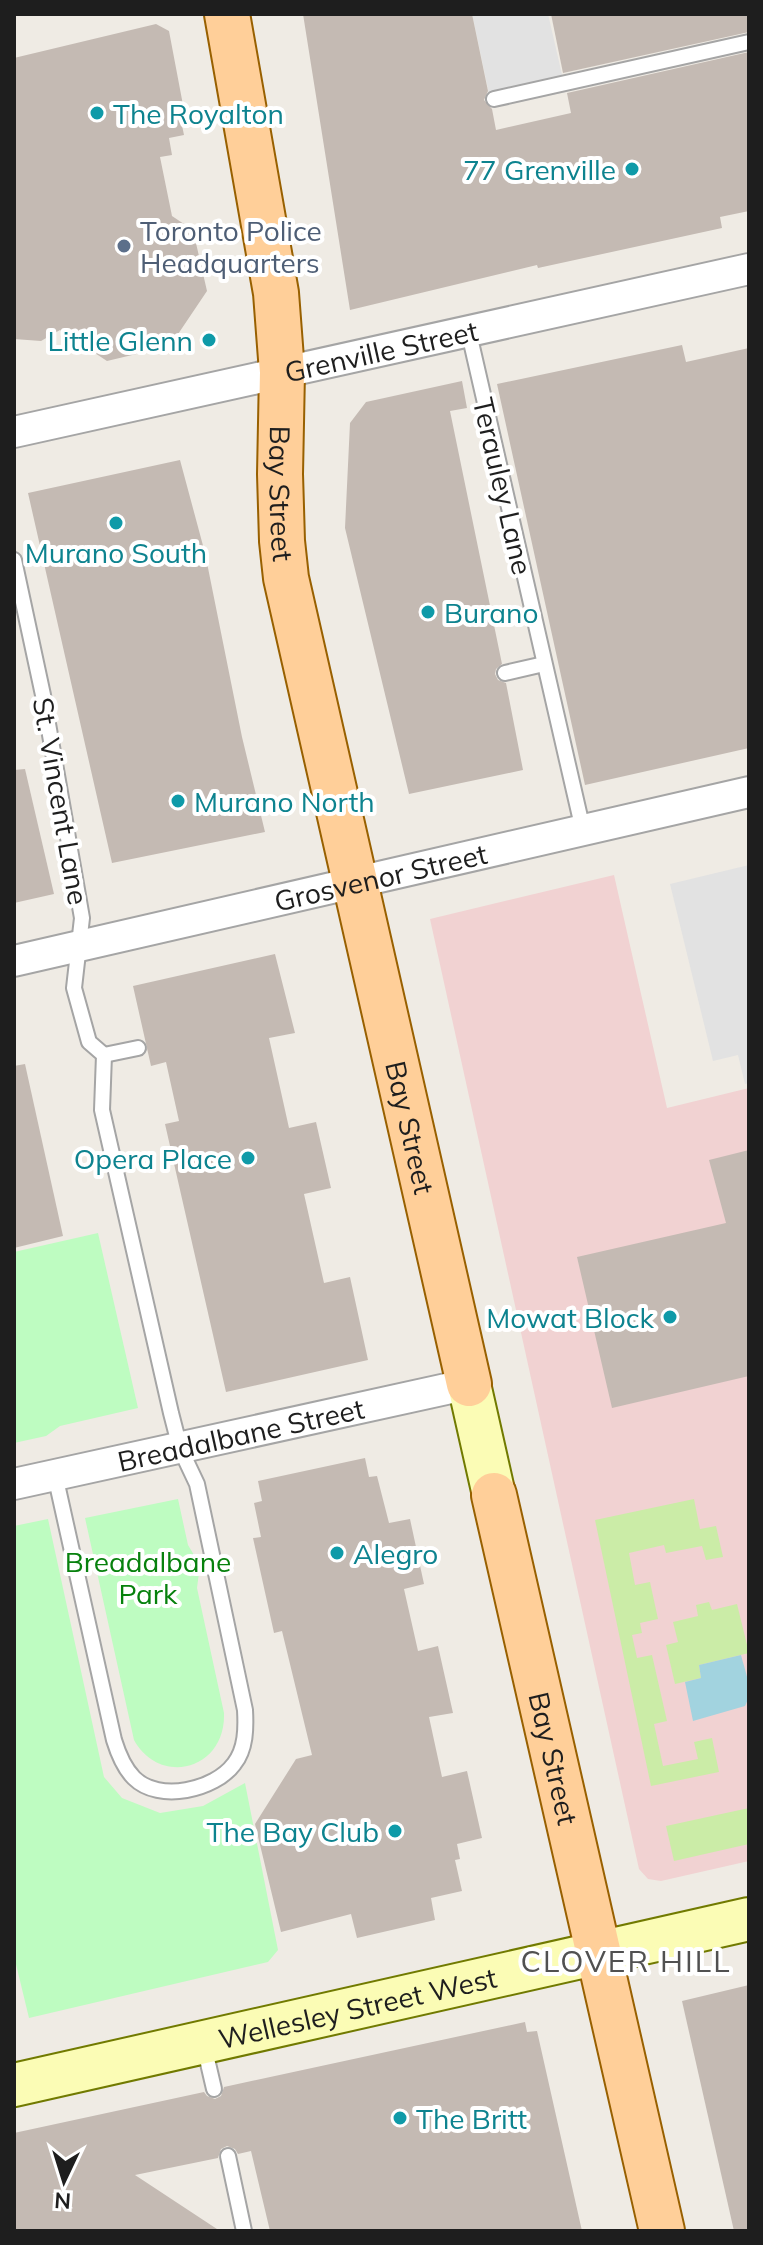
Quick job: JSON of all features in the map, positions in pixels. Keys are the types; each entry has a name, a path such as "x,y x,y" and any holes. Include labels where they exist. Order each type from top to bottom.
{"main road":[{"name":"Bay Street","path":"227,14 276,293 282,372 280,474 286,578 469,1384"},
{"name":"Bay Street","path":"494,1495 662,2231"}],"street":[{"name":"Grenville Street","path":"14,432 749,269"},
{"name":"Grosvenor Street","path":"14,961 749,792"},
{"name":"Breadalbane Street","path":"14,1484 469,1384"},
{"name":"Bay Street","path":"469,1384 494,1495"},
{"name":"Wellesley Street West","path":"14,2085 749,1919"}],"lane":[{"path":"494,99 749,42"},
{"name":"Terauley Lane","path":"468,329 583,830"},
{"name":"St. Vincent Lane","path":"14,560 43,695 82,918 74,988 89,1042 104,1055"},
{"path":"505,673 544,664"},
{"path":"55,1475 118,1753 135,1780 149,1787 178,1790 212,1783 228,1772 238,1758 246,1730 245,1710 197,1484 180,1448 102,1110 104,1055 138,1048"},
{"path":"203,2042 214,2089"},
{"path":"228,2156 244,2231"}],"shaded area":[{"path":"472,14 548,14 566,92 492,108"},
{"path":"749,865 749,1083 745,1084 738,1055 713,1061 670,884"},
{"path":"614,875 667,1108 749,1088 749,1861 661,1881 648,1879 639,1869 430,919"}],"green space":[{"path":"98,1233 138,1408 60,1426 46,1436 14,1443 14,1252"},
{"name":"Breadalbane Park","path":"178,1499 188,1545 200,1565 197,1588 224,1713 222,1732 214,1748 190,1766 174,1767 159,1764 145,1755 134,1740 85,1518"},
{"path":"694,1499 700,1529 716,1526 723,1557 706,1560 702,1546 666,1553 664,1545 629,1553 635,1585 650,1582 658,1619 640,1623 642,1633 632,1635 637,1658 652,1655 667,1721 654,1724 663,1766 698,1759 694,1742 712,1738 719,1772 651,1786 595,1520"},
{"path":"48,1519 104,1777 122,1798 160,1813 203,1806 245,1783 278,1950 268,1962 29,2018 14,1956 14,1526"},
{"path":"709,1602 712,1610 737,1604 749,1653 699,1665 701,1678 675,1684 666,1645 678,1642 673,1622 698,1616 696,1605"},
{"path":"749,1808 749,1844 674,1861 666,1826"}],"water":[{"path":"741,1655 749,1687 745,1706 693,1721 685,1682 701,1678 699,1665"}],"building":[{"path":"303,14 472,14 488,91 484,100 492,109 496,130 571,113 567,93 749,52 749,211 720,217 722,228 538,268 537,265 350,310"},
{"path":"551,14 749,14 749,32 563,73"},
{"path":"156,24 169,31 183,105 178,106 184,135 169,138 172,155 160,157 172,216 193,230 207,291 170,346 107,361 60,330 41,341 14,339 14,58"},
{"path":"682,345 686,362 749,348 749,748 585,785 497,384"},
{"name":"Burano","path":"462,381 467,408 450,411 502,664 495,674 498,680 506,683 523,770 409,794 345,528 350,423 366,402"},
{"path":"180,460 205,553 242,737 265,832 112,863 28,493"},
{"path":"25,769 54,894 14,903 14,770"},
{"name":"Opera Place","path":"275,954 295,1033 269,1038 289,1128 316,1122 331,1188 304,1194 324,1283 350,1277 368,1360 226,1392 165,1124 179,1121 166,1062 151,1066 133,986"},
{"path":"25,1064 63,1236 14,1248 14,1066"},
{"name":"Mowat Block","path":"749,1150 749,1376 612,1408 577,1257 726,1223 709,1160"},
{"path":"365,1458 369,1477 377,1476 389,1523 410,1519 424,1584 404,1589 418,1651 438,1646 453,1713 429,1717 442,1777 467,1771 482,1838 457,1844 460,1859 455,1860 462,1891 431,1898 435,1920 357,1938 351,1914 281,1932 255,1824 296,1759 312,1755 282,1631 274,1633 253,1538 261,1537 254,1503 262,1501 258,1481"},
{"path":"749,1985 749,2231 734,2231 682,2001"},
{"name":"The Britt","path":"525,2022 527,2032 537,2031 582,2231 270,2231 251,2151 238,2154 227,2146 221,2149 218,2158 135,2175 220,2231 14,2231 14,2133 204,2092 215,2099 221,2096 224,2087"}],"place":[{"name":"The Royalton","path":"97,113"},
{"name":"77 Grenville","path":"632,169"},
{"name":"Toronto Police Headquarters","path":"124,246"},
{"name":"Little Glenn","path":"209,340"},
{"name":"Murano South","path":"116,523"},
{"name":"Burano","path":"428,612"},
{"name":"Murano North","path":"178,801"},
{"name":"Opera Place","path":"248,1158"},
{"name":"Mowat Block","path":"670,1317"},
{"name":"Alegro","path":"337,1553"},
{"name":"The Bay Club","path":"395,1831"},
{"name":"The Britt","path":"400,2118"}],"district":[{"name":"CLOVER HILL","path":"626,1961"}]}
